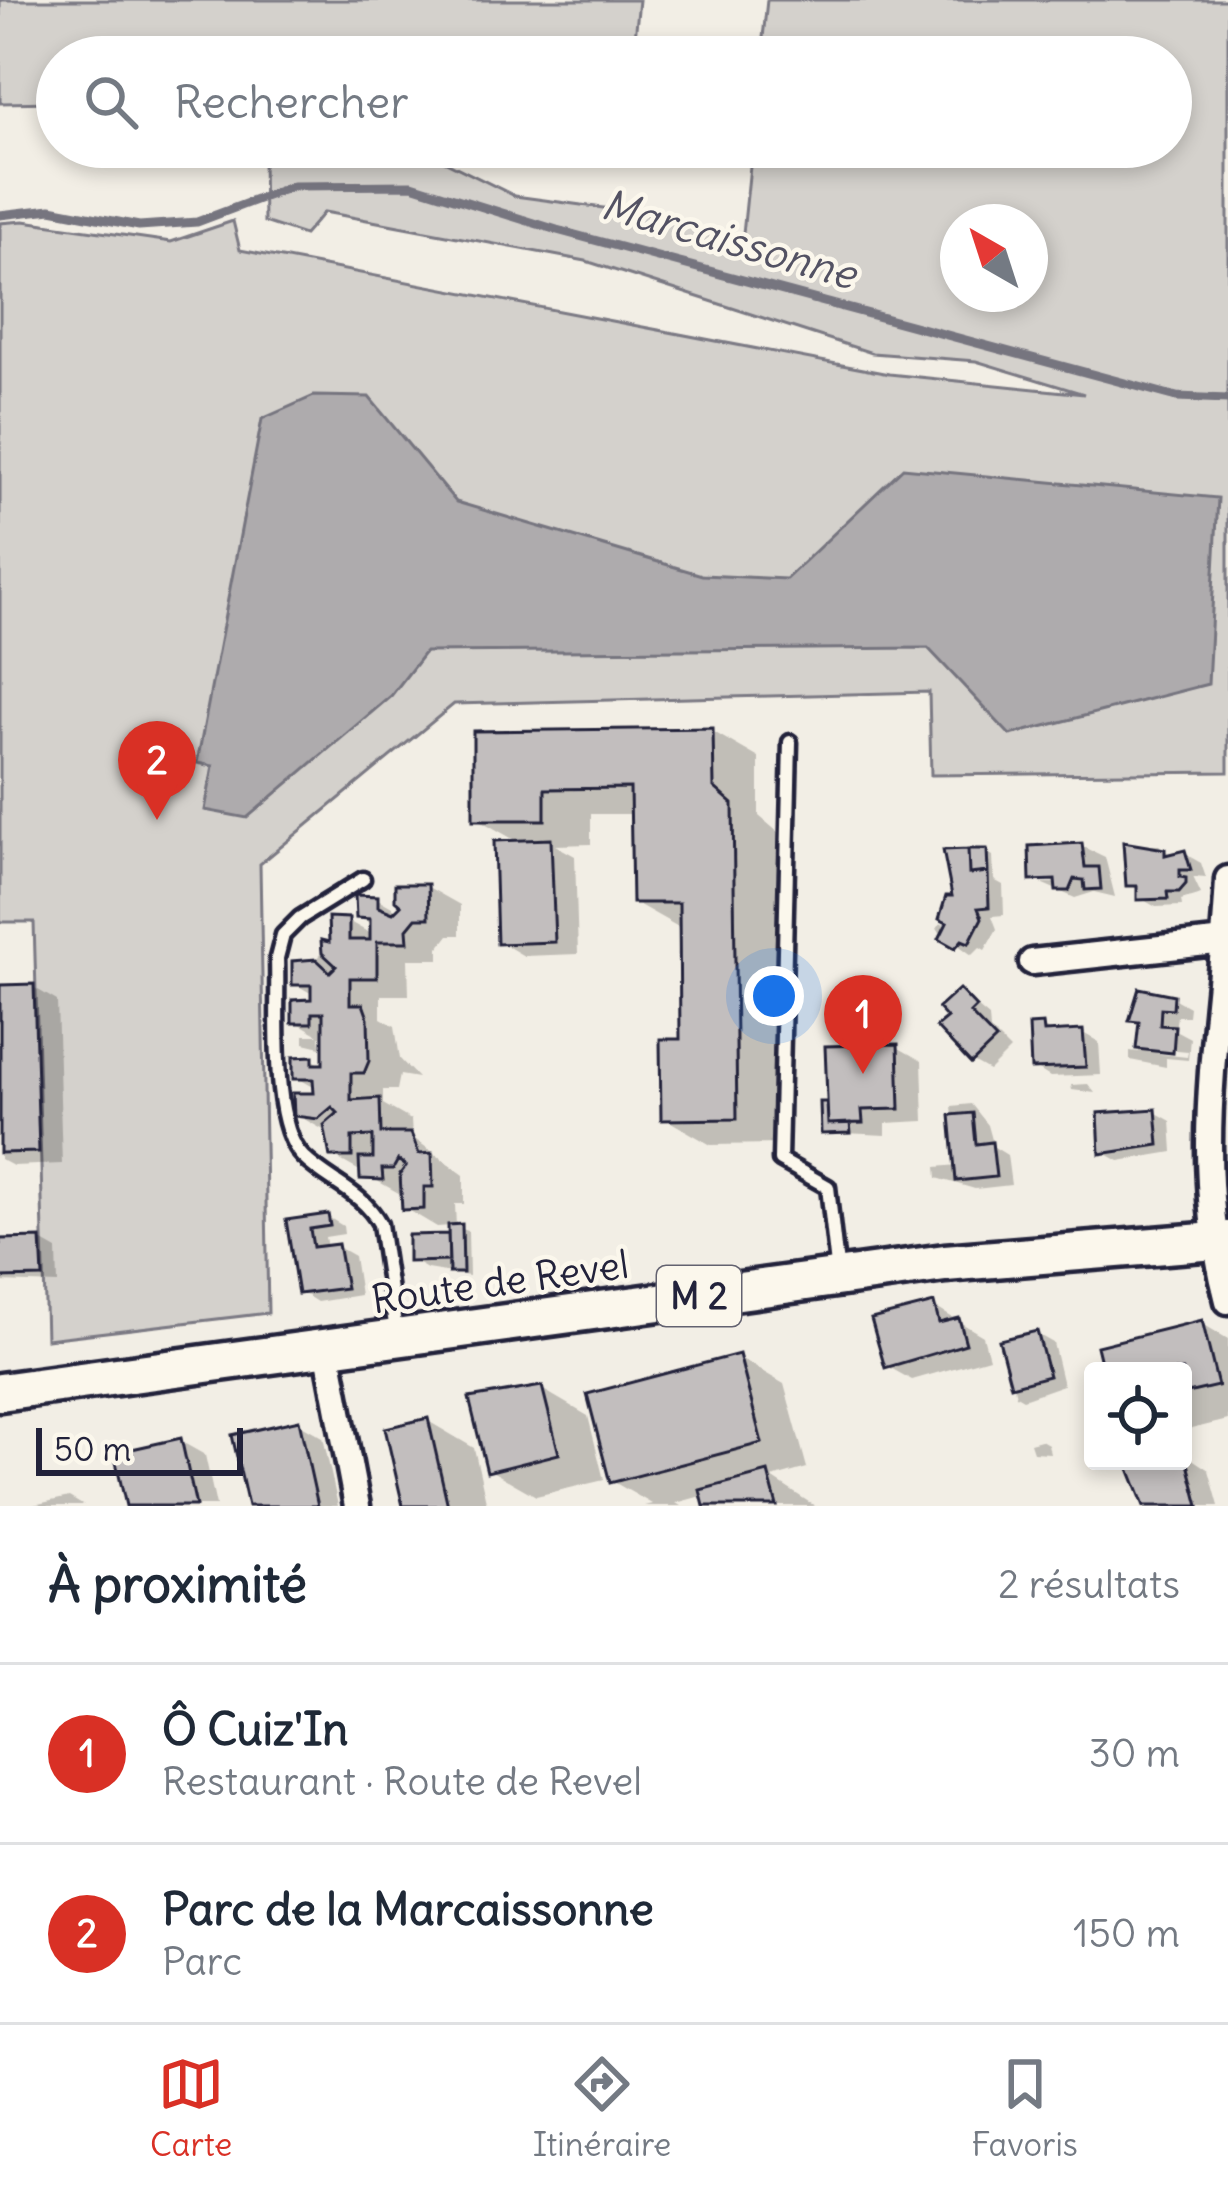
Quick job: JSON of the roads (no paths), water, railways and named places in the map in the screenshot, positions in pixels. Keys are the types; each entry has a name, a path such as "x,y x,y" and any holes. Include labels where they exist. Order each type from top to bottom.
{"main road":[{"name":"Route de Revel","path":"0,1392 838,1277 1220,1241"}],"street":[{"path":"1228,879 1206,1096 1228,1301"},
{"path":"1032,962 1225,941"},
{"path":"327,1348 357,1506"}],"lane":[{"path":"790,742 780,1160 828,1187 838,1277"},
{"path":"363,879 283,935 277,958 284,1127 306,1160 344,1184 380,1224 398,1338"}],"waterway":[{"name":"Marcaissonne","path":"0,215 51,209 139,226 197,222 293,186 412,185 557,230 1177,397 1228,399"}],"place":[{"name":"Parc de la Marcaissonne","path":"157,820"},
{"name":"Ô Cuiz'In","path":"863,1074"}]}
